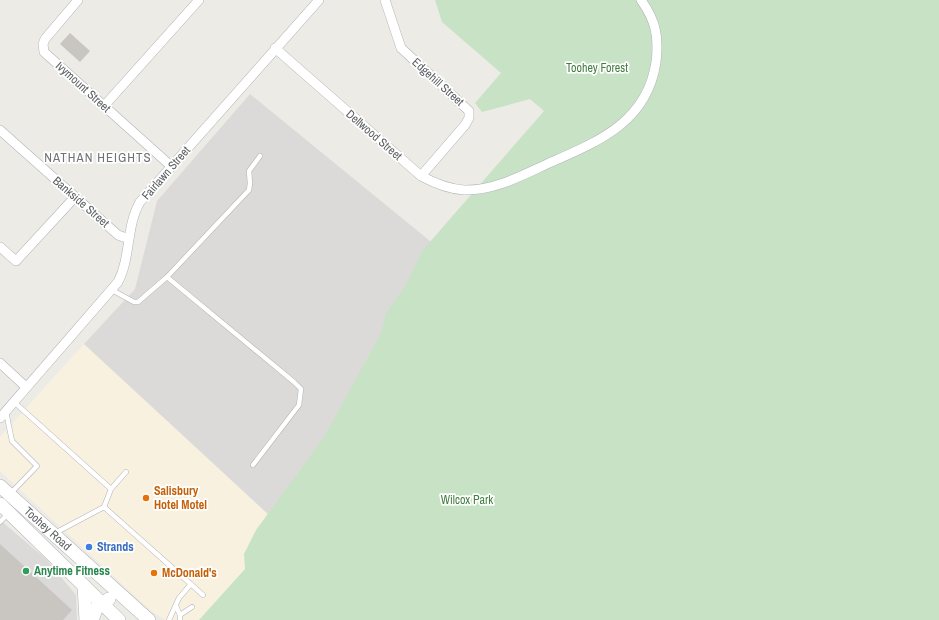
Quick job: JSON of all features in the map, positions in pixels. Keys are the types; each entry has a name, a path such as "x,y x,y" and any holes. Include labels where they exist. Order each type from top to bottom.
{"main road":[{"name":"Toohey Road","path":"4,504 53,534 125,599 138,615 148,620"},
{"name":"Toohey Road","path":"4,504 119,620"},
{"path":"84,586 86,620"},
{"path":"92,620 94,613 101,603 111,598 125,599"}],"street":[{"name":"Ivymount Street","path":"78,0 48,34 43,44 43,48 47,54 172,166"},
{"path":"104,106 198,0"},
{"name":"Fairlawn Street","path":"3,415 112,290 122,275 134,216 140,202 319,0"},
{"name":"Edgehill Street","path":"385,0 401,48 469,111 469,118 465,125 421,176"},
{"name":"Dellwood Street","path":"275,48 421,176 431,182 453,189 465,190 487,187 514,179 566,156 620,126 639,107 648,92 654,73 658,45 656,29 649,11 641,0"},
{"name":"Bankside Street","path":"0,130 118,235 129,239"},
{"path":"0,247 16,261 75,197"},
{"path":"0,363 26,387"}],"lane":[{"path":"112,290 134,302 138,302 167,277 249,190 249,171 260,156"},
{"path":"167,277 301,389 299,405 253,465"},
{"path":"14,402 111,489"},
{"path":"3,415 12,441 37,466 4,504"},
{"path":"53,534 104,507 111,489 126,472"},
{"path":"104,507 203,595"},
{"path":"169,620 179,598 191,584"},
{"path":"176,606 180,617 192,607"}],"shaded area":[{"path":"250,94 430,241 491,293 283,528 84,344 135,289 157,201"},
{"path":"84,344 283,528 199,620 165,620 150,610 0,471 0,437"},
{"path":"0,520 46,559 76,595 77,620 0,620"}],"green space":[{"path":"435,0 939,0 939,620 199,620 245,569 244,554 256,530 324,437 381,333 386,313 405,286 422,251 544,111 530,99 482,112 475,103 501,73 442,22"}],"building":[{"path":"70,33 90,51 80,62 60,44"},
{"path":"0,544 72,610 63,620 0,620"}],"place":[{"name":"Salisbury Hotel Motel","path":"146,498"},
{"name":"Strands","path":"89,547"},
{"name":"Anytime Fitness","path":"26,571"},
{"name":"McDonald's","path":"154,573"}],"district":[{"name":"NATHAN HEIGHTS","path":"98,157"}],"park label":[{"name":"Toohey Forest","path":"597,68"},
{"name":"Wilcox Park","path":"467,500"}]}
